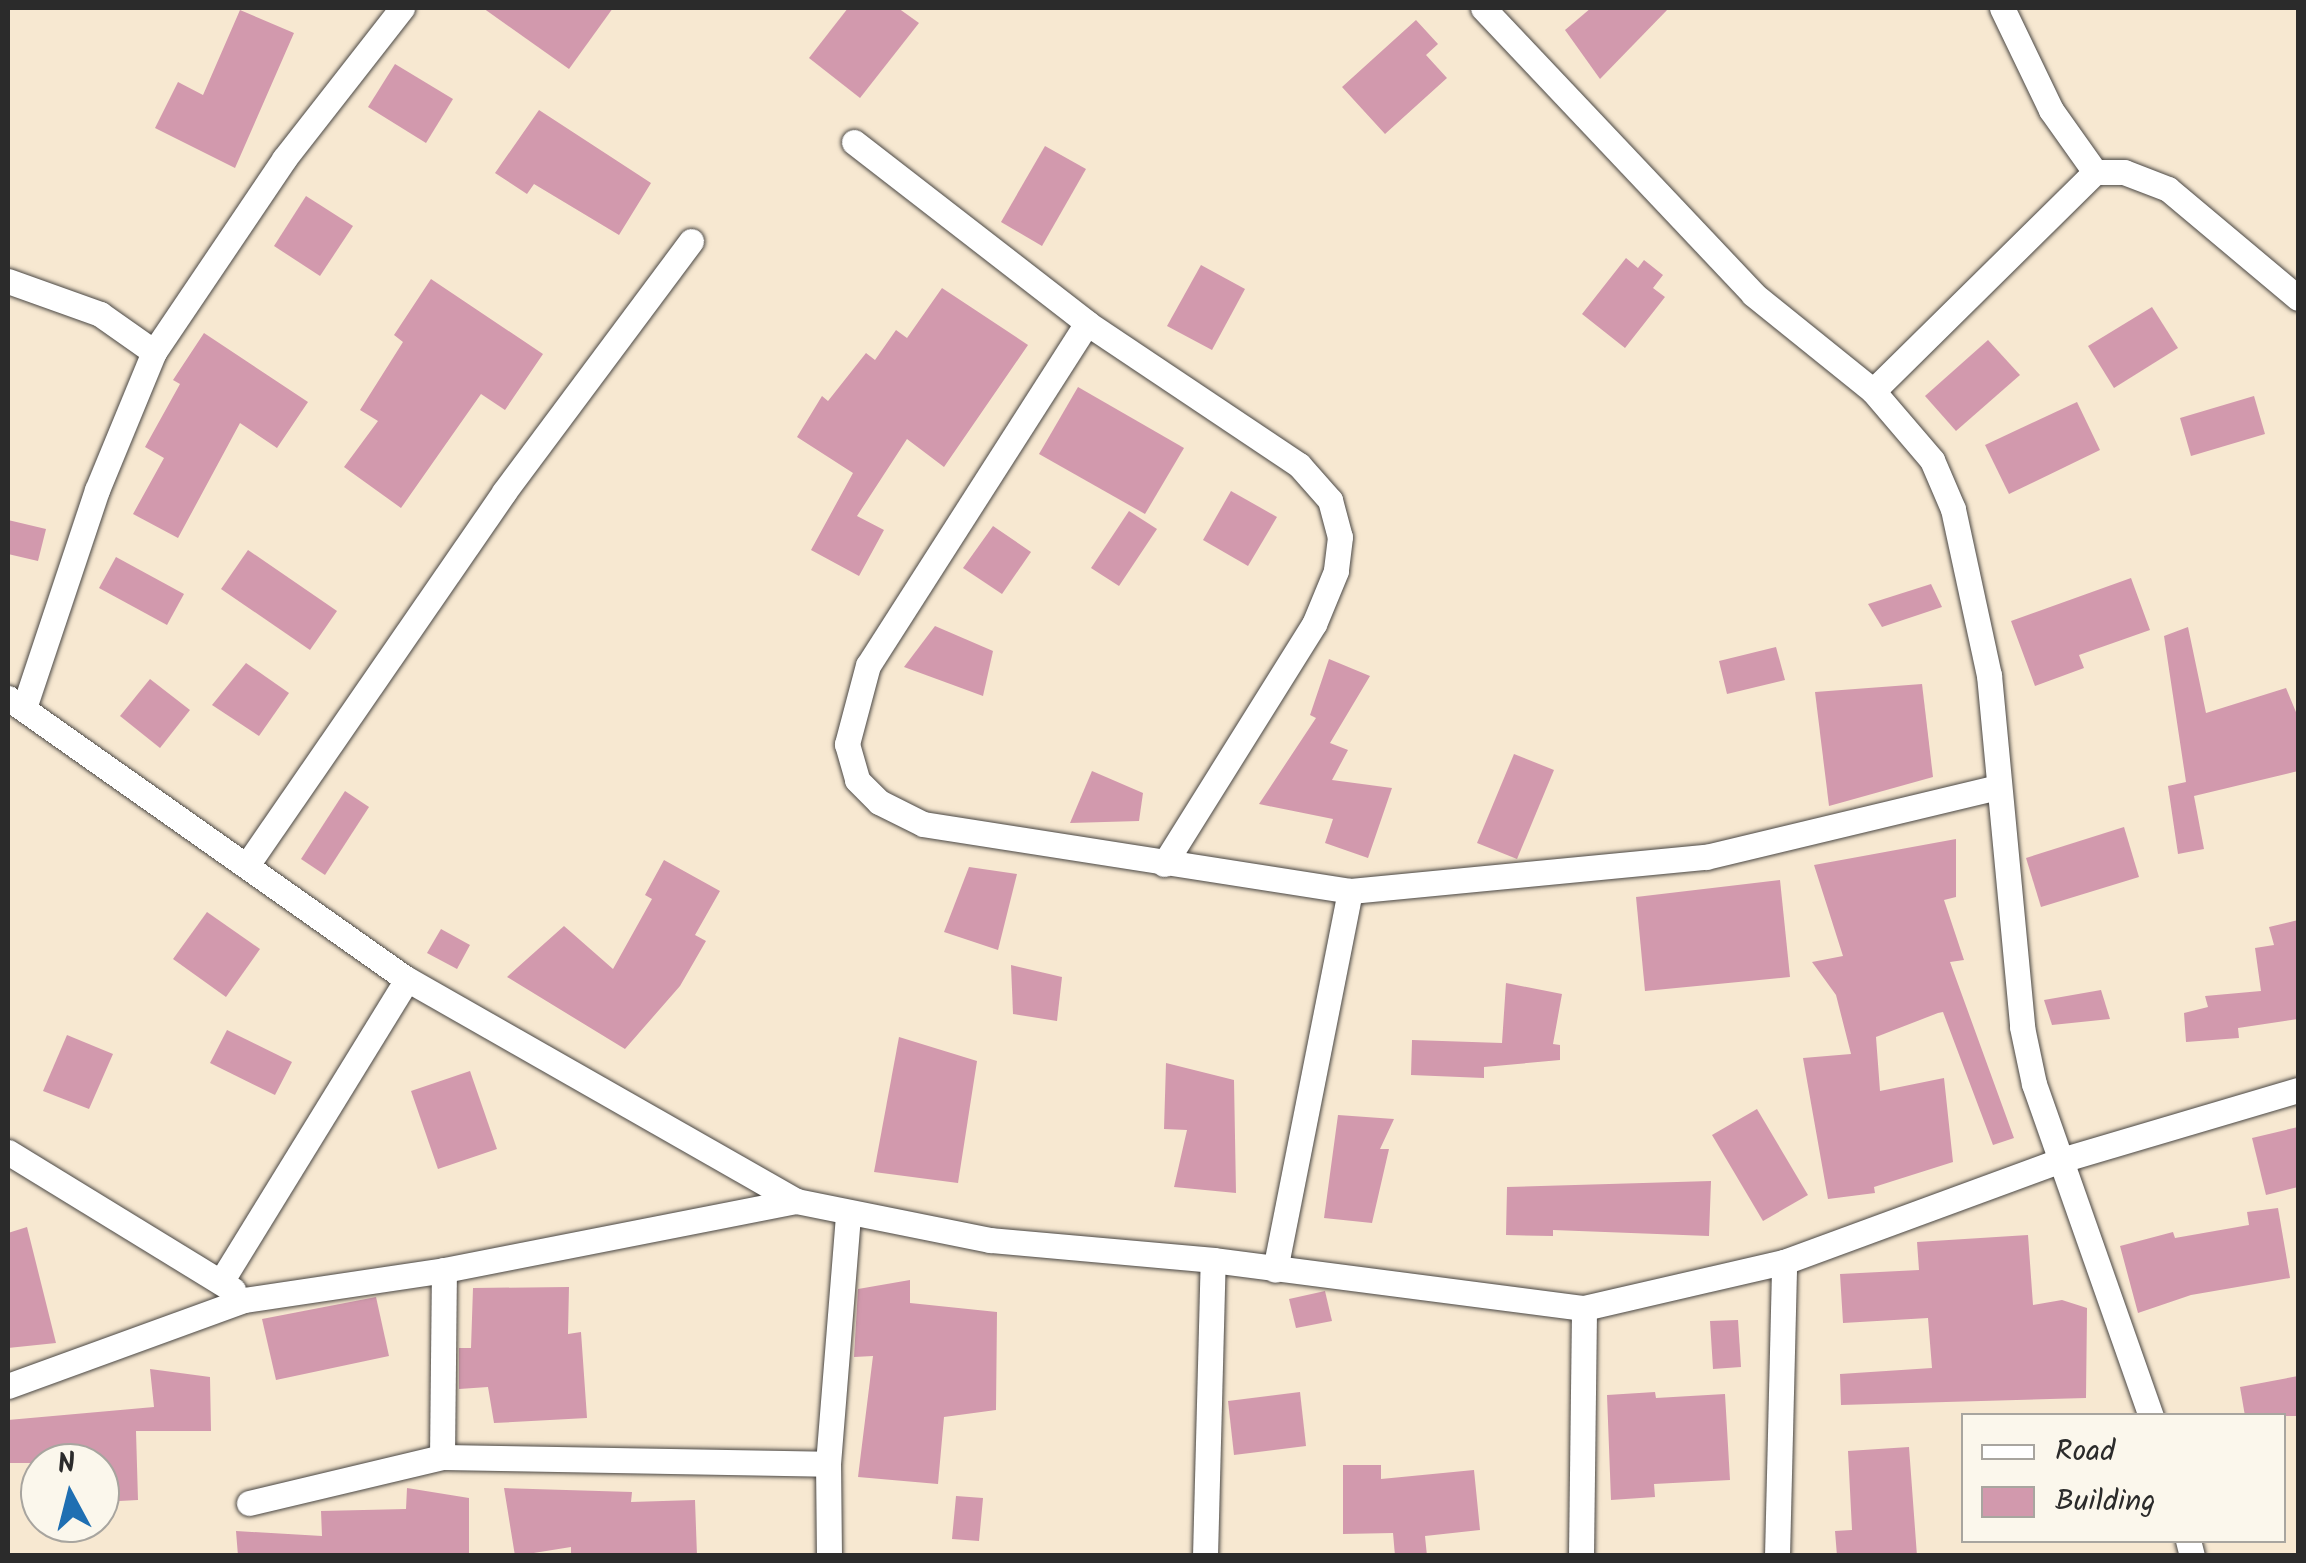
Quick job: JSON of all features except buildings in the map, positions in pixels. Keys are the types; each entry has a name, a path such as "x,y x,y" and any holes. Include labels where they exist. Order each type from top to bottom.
{"street":[{"path":"402,8 284,159 154,352 16,703 249,862 407,979 796,1201 848,1215 990,1240 1213,1260 1584,1308 1784,1262 2058,1161 2298,1090"},
{"path":"1483,8 1753,294 1873,391 1932,460 1954,509 1989,675 2022,1027 2058,1161 2150,1413"},
{"path":"2002,8 2051,110 2095,172"},
{"path":"854,142 1086,323 1299,465 1330,500 1340,537 1336,571 1314,624 1164,864"},
{"path":"1873,391 2095,172 2124,172 2168,189 2298,298"},
{"path":"249,862 504,492 691,242"},
{"path":"8,281 100,314 154,352"},
{"path":"1086,323 868,665 847,744 857,780 868,791 923,824 1350,891 1706,857 1998,787"},
{"path":"1275,1270 1350,891"},
{"path":"222,1280 407,979"},
{"path":"8,1152 222,1280 244,1300"},
{"path":"8,1386 244,1300 444,1270 796,1201"},
{"path":"829,1556 828,1464 848,1215"},
{"path":"1205,1556 1213,1260"},
{"path":"1777,1556 1784,1262"},
{"path":"442,1457 444,1270"},
{"path":"1581,1556 1584,1308"},
{"path":"248,1502 442,1457 828,1464"}]}
